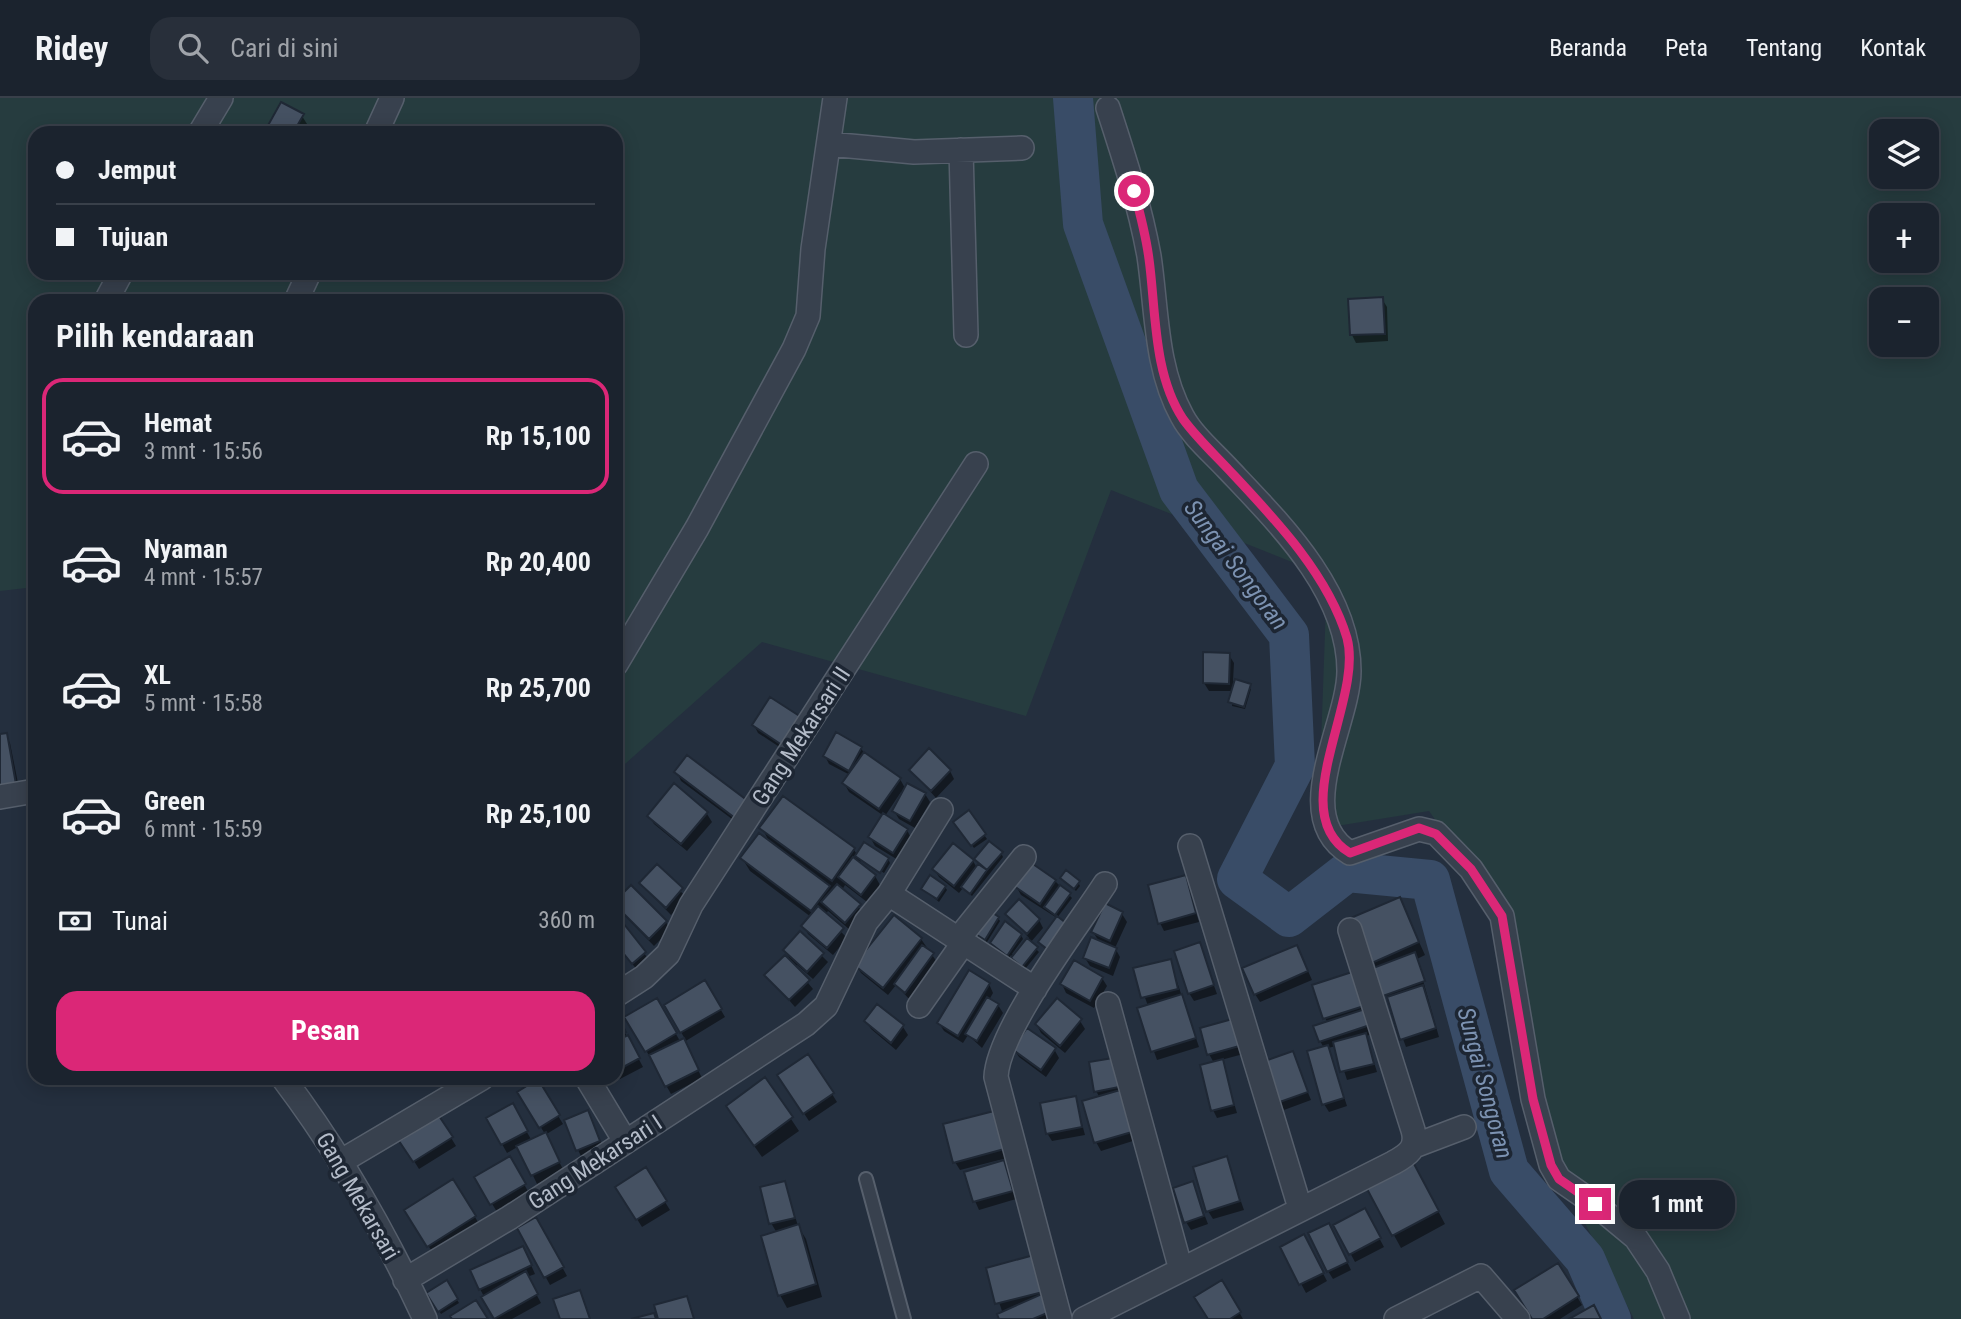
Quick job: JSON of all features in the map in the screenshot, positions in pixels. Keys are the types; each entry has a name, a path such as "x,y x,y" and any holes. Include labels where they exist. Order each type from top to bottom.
{"street":[{"path":"204,126 221,98"},
{"path":"379,126 392,98"},
{"path":"623,652 697,528 794,349 808,316 813,249 835,98"},
{"path":"1108,108 1141,218 1149,257 1156,326 1169,390 1183,418 1308,558 1347,639 1349,674 1323,787 1324,821 1339,847 1350,853 1419,828 1436,834 1471,869 1502,916 1533,1099 1551,1165 1559,1179 1636,1238 1658,1271 1678,1319"},
{"path":"830,144 914,152 1022,148"},
{"path":"961,150 965,335"},
{"name":"Gang Mekarsari II","path":"623,990 644,977 668,954 697,897 976,464"},
{"path":"0,797 28,792"},
{"name":"Gang Mekarsari I","path":"405,1280 509,1218 783,1042 825,1006 866,922 889,894 941,810"},
{"path":"1190,846 1300,1208"},
{"path":"919,1006 962,940 1024,857"},
{"path":"1060,1319 996,1077 997,1058 1035,989 1105,884"},
{"path":"889,894 1035,989"},
{"path":"1350,930 1413,1130 1414,1146"},
{"path":"1108,1004 1181,1270"},
{"name":"Gang Mekarsari","path":"288,1085 340,1162 425,1319"},
{"path":"340,1162 470,1085"},
{"path":"591,1085 625,1141"},
{"path":"1084,1319 1408,1155 1414,1146 1464,1127"},
{"path":"1396,1319 1481,1276 1518,1319"}],"lane":[{"path":"866,1179 904,1319"}],"green space":[{"path":"0,98 1961,98 1961,1319 1634,1319 1547,1149 1493,902 1429,811 1318,829 1327,576 1111,490 1026,716 762,642 623,766 623,294 28,294 28,588 0,591"}],"building":[{"path":"281,102 304,114 297,126 268,126"},
{"path":"1383,297 1385,334 1350,335 1348,299"},
{"path":"1203,652 1230,653 1229,684 1203,683"},
{"path":"1235,679 1251,684 1244,707 1228,702"},
{"path":"770,697 801,717 782,745 752,725"},
{"path":"836,732 862,747 849,771 823,756"},
{"path":"7,733 17,790 0,793 0,734"},
{"path":"929,748 951,770 931,791 909,770"},
{"path":"864,752 901,778 879,809 842,783"},
{"path":"687,755 748,801 735,818 674,772"},
{"path":"674,783 708,812 681,844 647,816"},
{"path":"907,783 926,793 910,821 892,811"},
{"path":"783,796 855,848 832,881 759,828"},
{"path":"969,810 986,834 971,846 953,822"},
{"path":"883,813 908,829 893,853 868,837"},
{"path":"759,833 830,886 811,911 740,858"},
{"path":"989,841 1003,852 987,870 974,859"},
{"path":"864,842 889,858 880,873 855,856"},
{"path":"953,843 974,860 954,886 932,869"},
{"path":"853,857 876,875 861,895 838,877"},
{"path":"1030,862 1056,880 1040,904 1014,886"},
{"path":"657,864 683,888 666,908 639,883"},
{"path":"978,864 987,870 970,894 961,887"},
{"path":"1066,870 1080,881 1074,889 1060,878"},
{"path":"930,875 946,886 937,899 921,889"},
{"path":"1186,875 1196,913 1158,924 1148,885"},
{"path":"837,884 861,904 845,923 821,902"},
{"path":"631,885 667,921 649,939 623,913 623,893"},
{"path":"1060,885 1071,893 1055,915 1044,907"},
{"path":"1400,897 1419,942 1372,963 1353,917"},
{"path":"1019,899 1040,919 1027,934 1005,914"},
{"path":"1105,903 1123,912 1110,941 1091,932"},
{"path":"818,906 844,928 827,948 801,926"},
{"path":"985,908 999,917 985,940 971,931"},
{"path":"894,915 922,938 883,988 854,965"},
{"path":"1057,916 1066,923 1047,949 1038,942"},
{"path":"1005,921 1022,934 1007,956 990,943"},
{"path":"623,923 646,952 632,964 623,953"},
{"path":"800,931 824,953 807,972 783,950"},
{"path":"1091,937 1117,948 1109,968 1083,958"},
{"path":"1027,938 1038,947 1022,967 1011,958"},
{"path":"1200,942 1214,985 1188,994 1174,951"},
{"path":"922,945 934,953 905,993 894,984"},
{"path":"1297,945 1308,971 1254,995 1242,968"},
{"path":"1415,952 1425,981 1383,996 1373,968"},
{"path":"785,955 810,980 789,1000 764,975"},
{"path":"1171,959 1178,989 1141,998 1133,968"},
{"path":"1074,960 1103,977 1090,1001 1060,984"},
{"path":"969,970 990,983 958,1036 937,1023"},
{"path":"1352,972 1364,1006 1323,1019 1312,985"},
{"path":"705,980 722,1009 680,1033 664,1005"},
{"path":"1423,985 1436,1028 1400,1040 1387,997"},
{"path":"1182,994 1196,1038 1151,1052 1137,1008"},
{"path":"987,997 999,1004 977,1041 965,1034"},
{"path":"657,998 677,1033 645,1052 624,1017"},
{"path":"1057,998 1082,1019 1060,1046 1035,1024"},
{"path":"877,1004 904,1025 891,1043 864,1021"},
{"path":"1368,1008 1373,1024 1319,1042 1313,1026"},
{"path":"1236,1018 1243,1045 1207,1055 1200,1028"},
{"path":"1027,1028 1056,1048 1041,1070 1012,1049"},
{"path":"1366,1033 1374,1064 1340,1072 1333,1042"},
{"path":"628,1035 640,1058 623,1067 623,1038"},
{"path":"684,1038 699,1070 665,1087 649,1055"},
{"path":"1328,1045 1344,1098 1322,1105 1307,1051"},
{"path":"1293,1051 1308,1092 1277,1103 1262,1062"},
{"path":"808,1054 834,1093 803,1114 777,1075"},
{"path":"1119,1057 1124,1086 1094,1092 1089,1062"},
{"path":"1223,1059 1234,1105 1211,1111 1200,1065"},
{"path":"765,1077 793,1117 754,1146 726,1106"},
{"path":"528,1085 542,1085 560,1115 539,1128 517,1092"},
{"path":"1120,1090 1132,1132 1094,1143 1082,1101"},
{"path":"1076,1096 1082,1127 1046,1134 1040,1103"},
{"path":"513,1103 528,1131 501,1145 486,1118"},
{"path":"588,1110 600,1141 576,1151 564,1120"},
{"path":"998,1110 1008,1148 953,1163 943,1124"},
{"path":"439,1116 453,1137 413,1162 399,1141"},
{"path":"546,1132 560,1162 531,1176 516,1146"},
{"path":"510,1156 526,1184 490,1205 474,1177"},
{"path":"1227,1156 1240,1201 1206,1212 1193,1167"},
{"path":"1004,1160 1013,1191 973,1202 964,1172"},
{"path":"1413,1162 1439,1211 1392,1236 1366,1187"},
{"path":"646,1167 667,1201 636,1220 615,1187"},
{"path":"453,1179 476,1216 427,1247 404,1210"},
{"path":"785,1181 795,1218 769,1224 760,1187"},
{"path":"1193,1181 1204,1216 1184,1223 1173,1188"},
{"path":"1365,1208 1381,1238 1349,1255 1333,1225"},
{"path":"536,1217 564,1267 544,1278 517,1228"},
{"path":"1329,1223 1348,1262 1327,1272 1308,1233"},
{"path":"799,1224 816,1284 778,1296 761,1236"},
{"path":"1304,1234 1324,1273 1299,1285 1280,1247"},
{"path":"523,1246 532,1265 479,1290 470,1270"},
{"path":"1034,1255 1043,1292 995,1304 986,1268"},
{"path":"1558,1263 1579,1296 1543,1319 1532,1319 1514,1290"},
{"path":"526,1271 538,1294 494,1319 481,1297"},
{"path":"447,1280 458,1299 438,1312 426,1293"},
{"path":"1222,1280 1241,1312 1230,1319 1208,1319 1194,1297"},
{"path":"580,1290 590,1319 560,1319 553,1299"},
{"path":"1044,1293 1052,1311 1033,1319 999,1319 997,1314"},
{"path":"687,1296 694,1319 658,1319 654,1305"},
{"path":"476,1300 488,1319 452,1319 450,1316"},
{"path":"1594,1305 1601,1319 1569,1319"},
{"path":"654,1313 656,1319 631,1319"}],"waterway":[{"name":"Sungai Songoran","path":"1073,98 1083,224 1179,490 1289,635 1295,766 1237,879 1289,917 1347,872 1430,880 1509,1171 1585,1259 1611,1319"}],"route":[{"path":"1134,191 1149,257 1156,326 1169,390 1183,418 1308,558 1347,639 1349,674 1323,787 1324,821 1339,847 1350,853 1380,845 1419,828 1436,834 1471,869 1502,916 1533,1099 1551,1165 1559,1179 1595,1204"}]}
